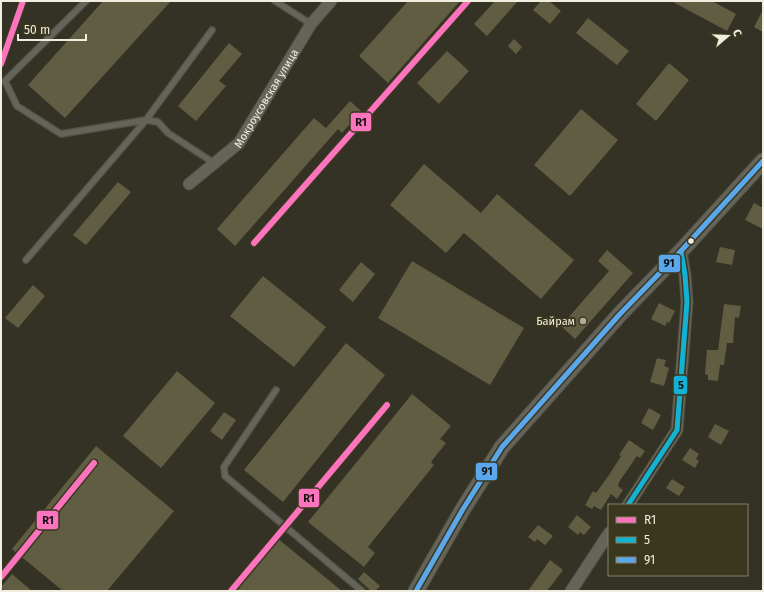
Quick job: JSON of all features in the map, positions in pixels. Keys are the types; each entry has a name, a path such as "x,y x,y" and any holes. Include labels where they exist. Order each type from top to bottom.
{"main road":[{"path":"416,591 463,509 502,448 620,314 681,251 763,162"}],"street":[{"name":"Мокроусовская улица","path":"189,184 239,143 311,24 331,1"},
{"path":"629,504 677,430 687,302 685,274 681,251"},
{"path":"571,591 608,535"}],"lane":[{"path":"86,1 5,81 17,106 61,134 146,120 158,122 168,133 214,163"},
{"path":"275,1 311,24"},
{"path":"26,260 146,120 212,30"},
{"path":"276,390 224,467 225,476 362,591"}],"building":[{"path":"103,1 171,1 65,118 28,85"},
{"path":"408,1 460,1 388,83 359,56"},
{"path":"495,1 518,1 487,36 474,24"},
{"path":"541,1 549,1 561,11 550,24 533,10"},
{"path":"671,1 712,1 736,14 727,31"},
{"path":"763,10 763,32 754,27"},
{"path":"588,18 629,51 617,65 576,33"},
{"path":"514,39 522,47 516,54 508,46"},
{"path":"229,43 242,54 219,81 226,86 196,121 178,106"},
{"path":"447,51 469,71 439,104 417,83"},
{"path":"669,63 689,80 656,121 636,104"},
{"path":"350,101 361,111 342,133 338,129 235,246 217,229 314,118 326,128"},
{"path":"581,109 618,140 570,196 534,165"},
{"path":"424,164 481,213 497,194 574,260 541,299 464,233 446,253 390,205"},
{"path":"118,182 131,192 86,245 73,235"},
{"path":"754,203 763,208 763,229 745,220"},
{"path":"720,247 735,250 732,265 716,262"},
{"path":"607,250 633,273 575,339 561,326 609,271 598,261"},
{"path":"412,261 524,328 490,385 378,318"},
{"path":"361,262 375,274 353,302 339,290"},
{"path":"263,276 326,327 294,367 230,316"},
{"path":"33,285 45,296 18,328 5,318"},
{"path":"659,303 675,311 669,323 667,322 665,326 651,319"},
{"path":"724,304 741,306 739,318 735,317 733,343 727,343 724,365 720,365 718,381 708,380 708,375 705,374 707,350 718,350"},
{"path":"346,343 385,375 283,502 244,470"},
{"path":"657,358 666,360 664,366 669,368 664,386 650,382"},
{"path":"177,371 215,403 161,468 123,436"},
{"path":"412,394 451,426 440,439 446,443 431,462 434,465 368,547 375,553 364,567 308,522"},
{"path":"649,408 661,415 653,430 641,423"},
{"path":"224,412 236,420 222,440 210,431"},
{"path":"715,424 729,431 721,445 708,437"},
{"path":"629,440 645,451 640,458 637,456 619,482 618,486 623,490 617,499 611,494 601,510 594,506 592,509 585,505 593,491 596,493 609,475 621,456 619,455"},
{"path":"96,446 174,511 107,591 63,591 12,549"},
{"path":"690,448 699,454 696,459 699,461 695,468 682,460"},
{"path":"672,479 685,487 679,496 666,488"},
{"path":"577,515 591,527 584,535 580,532 578,535 568,527"},
{"path":"538,525 553,536 545,545 537,539 535,542 528,537"},
{"path":"277,538 342,591 234,591"},
{"path":"550,560 563,570 547,591 528,591"},
{"path":"364,572 380,586 375,591 371,591 358,579"},
{"path":"12,574 32,591 5,591 1,587"}],"transit line":[{"name":"R1","path":"1,64 23,1"},
{"name":"R1","path":"254,243 468,1"},
{"name":"91","path":"416,591 463,509 502,447 620,314 681,251 763,161"},
{"name":"5","path":"629,504 677,430 687,302 681,251"},
{"name":"R1","path":"231,591 387,405"},
{"name":"R1","path":"1,577 94,463"}],"place":[{"name":"Байрам","path":"583,321"}]}
